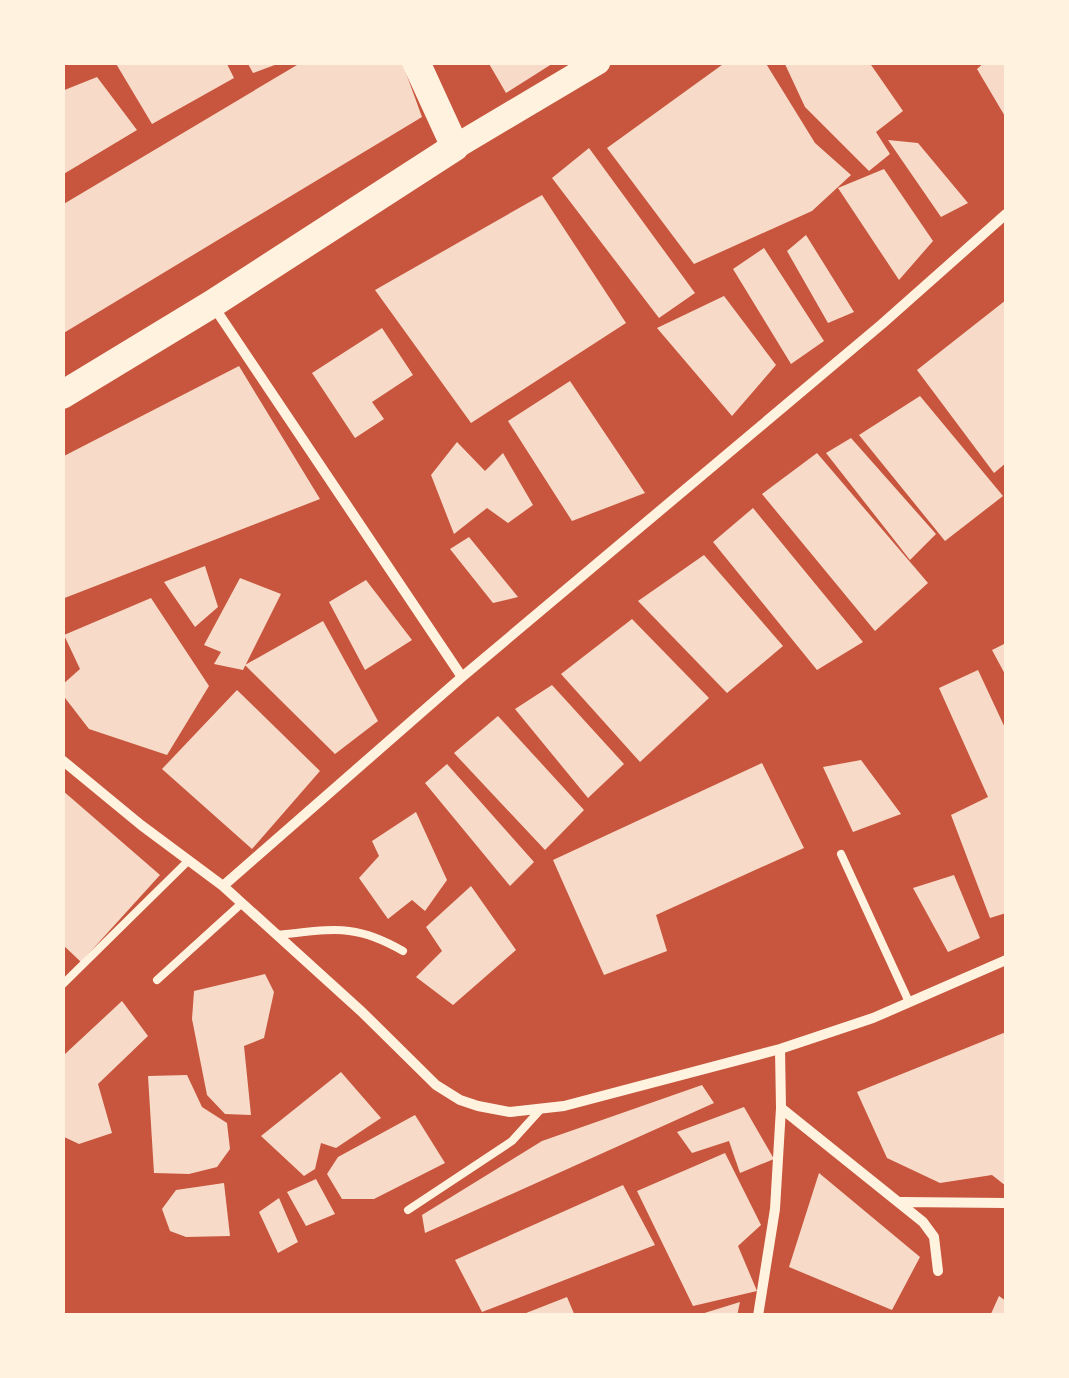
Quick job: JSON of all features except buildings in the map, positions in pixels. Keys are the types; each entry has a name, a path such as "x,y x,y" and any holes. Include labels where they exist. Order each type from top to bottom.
{"highway":[{"path":"62,395 455,148 416,62"}],"main road":[{"path":"455,148 598,62"}],"street":[{"path":"223,886 1006,214"},
{"path":"212,304 462,677"},
{"path":"62,760 223,886 436,1084 460,1100 478,1106 510,1112 564,1106 780,1048 873,1018 1006,960"},
{"path":"758,1316 775,1209 780,1048"},
{"path":"781,1108 923,1222 934,1237 938,1270"},
{"path":"900,1202 1006,1204"}],"lane":[{"path":"841,854 909,1002"},
{"path":"62,985 188,860"},
{"path":"157,980 242,903"},
{"path":"277,935 358,931 380,938 402,952"},
{"path":"408,1210 512,1141 540,1110"}]}
